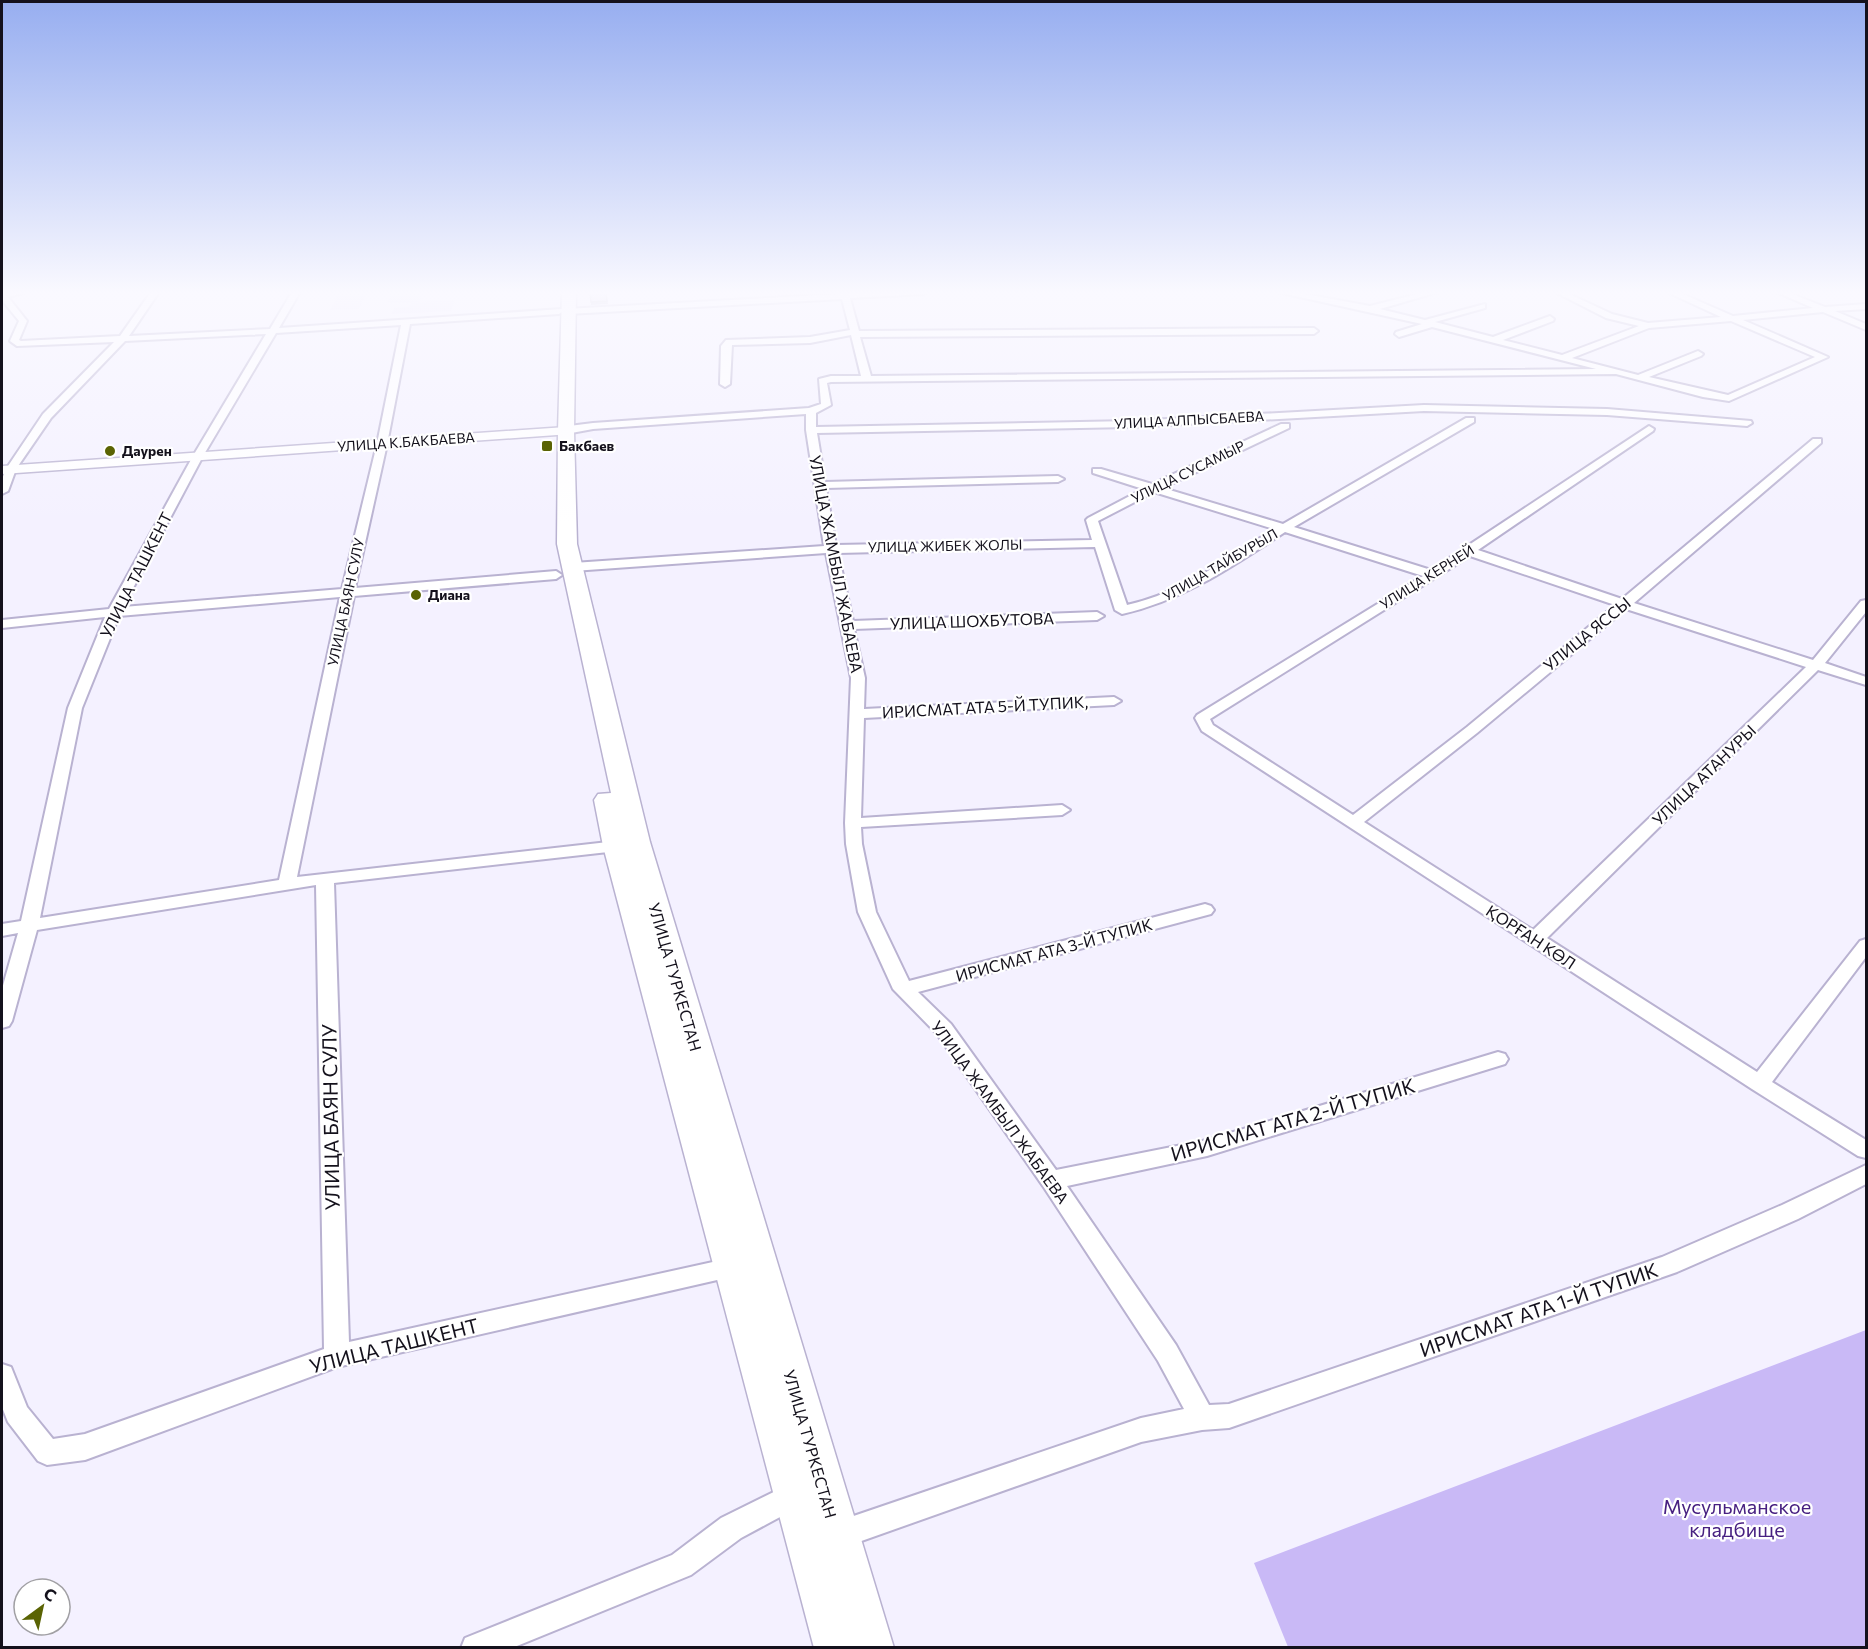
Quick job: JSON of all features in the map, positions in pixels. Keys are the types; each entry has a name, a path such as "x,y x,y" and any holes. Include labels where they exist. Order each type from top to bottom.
{"highway":[{"name":"УЛИЦА ТУРКЕСТАН","path":"562,369 560,431 567,544 564,571 617,846 731,1268 809,1489"},
{"name":"УЛИЦА ТУРКЕСТАН","path":"564,571 601,697 636,842 809,1489 824,1540 870,1647"},
{"name":"УЛИЦА ТУРКЕСТАН","path":"824,1540 838,1647"}],"street":[{"path":"2,491 6,469 47,416 93,369"},
{"name":"УЛИЦА ТАШКЕНТ","path":"2,1021 30,923 75,708 114,612 198,456 250,369"},
{"name":"УЛИЦА БАЯН СУЛУ","path":"287,884 397,369"},
{"path":"725,384 726,369"},
{"path":"865,369 867,379"},
{"path":"1603,369 1703,394 1729,398 1796,369"},
{"path":"1638,378 1661,369"},
{"path":"811,421 826,405 822,381 831,379 1614,372"},
{"name":"УЛИЦА АЛПЫСБАЕВА","path":"811,421 1131,424 1424,408 1607,412 1747,423"},
{"name":"УЛИЦА ТАЙБУРЫЛ","path":"1101,543 1122,610 1147,606 1184,588 1470,420"},
{"name":"УЛИЦА К.БАКБАЕВА","path":"6,469 560,431 593,426 811,421"},
{"name":"УЛИЦА ЖАМБЫЛ ЖАБАЕВА","path":"811,421 831,549 858,678 853,823 854,844 867,912 903,989 944,1029 1051,1180 1167,1353 1202,1418"},
{"name":"УЛИЦА СУСАМЫР","path":"1101,543 1092,520 1153,488 1285,426"},
{"name":"УЛИЦА КЕРНЕЙ","path":"1202,718 1433,575 1649,429"},
{"name":"УЛИЦА ЯССЫ","path":"1354,822 1413,777 1624,604 1817,441"},
{"path":"1097,471 1433,575"},
{"path":"820,485 1058,479"},
{"name":"УЛИЦА ЖИБЕК ЖОЛЫ","path":"2,624 564,571 831,549 1101,543"},
{"path":"1468,551 1624,604 1866,681"},
{"name":"УЛИЦА АТАНУРЫ","path":"1534,939 1815,666 1866,604"},
{"name":"УЛИЦА ШОХБУТОВА","path":"848,626 1097,616"},
{"name":"ИРИСМАТ АТА 5-Й ТУПИК,","path":"857,714 1114,701"},
{"name":"ҚОРҒАН КӨЛ","path":"1202,718 1207,728 1759,1084 1866,1150"},
{"path":"853,823 1062,810"},
{"path":"2,930 30,923 325,878 617,846"},
{"name":"УЛИЦА БАЯН СУЛУ","path":"325,878 337,1356"},
{"name":"ИРИСМАТ АТА 3-Й ТУПИК","path":"903,989 1205,910"},
{"path":"1759,1084 1866,945"},
{"name":"ИРИСМАТ АТА 2-Й ТУПИК","path":"1051,1180 1207,1148 1498,1059"},
{"name":"ИРИСМАТ АТА 1-Й ТУПИК","path":"1202,1418 1229,1416 1669,1266 1790,1212 1866,1174"},
{"name":"УЛИЦА ТАШКЕНТ","path":"2,1375 17,1414 47,1452 85,1447 337,1356 731,1268"},
{"path":"824,1540 1141,1430 1202,1418"},
{"path":"475,1647 681,1565 731,1528 809,1489"}],"green space":[{"name":"Мусульманское кладбище","path":"1866,1330 1866,1647 1288,1647 1254,1563"}],"place":[{"name":"Бакбаев","path":"547,446"},
{"name":"Даурен","path":"110,451"},
{"name":"Диана","path":"416,595"}]}
